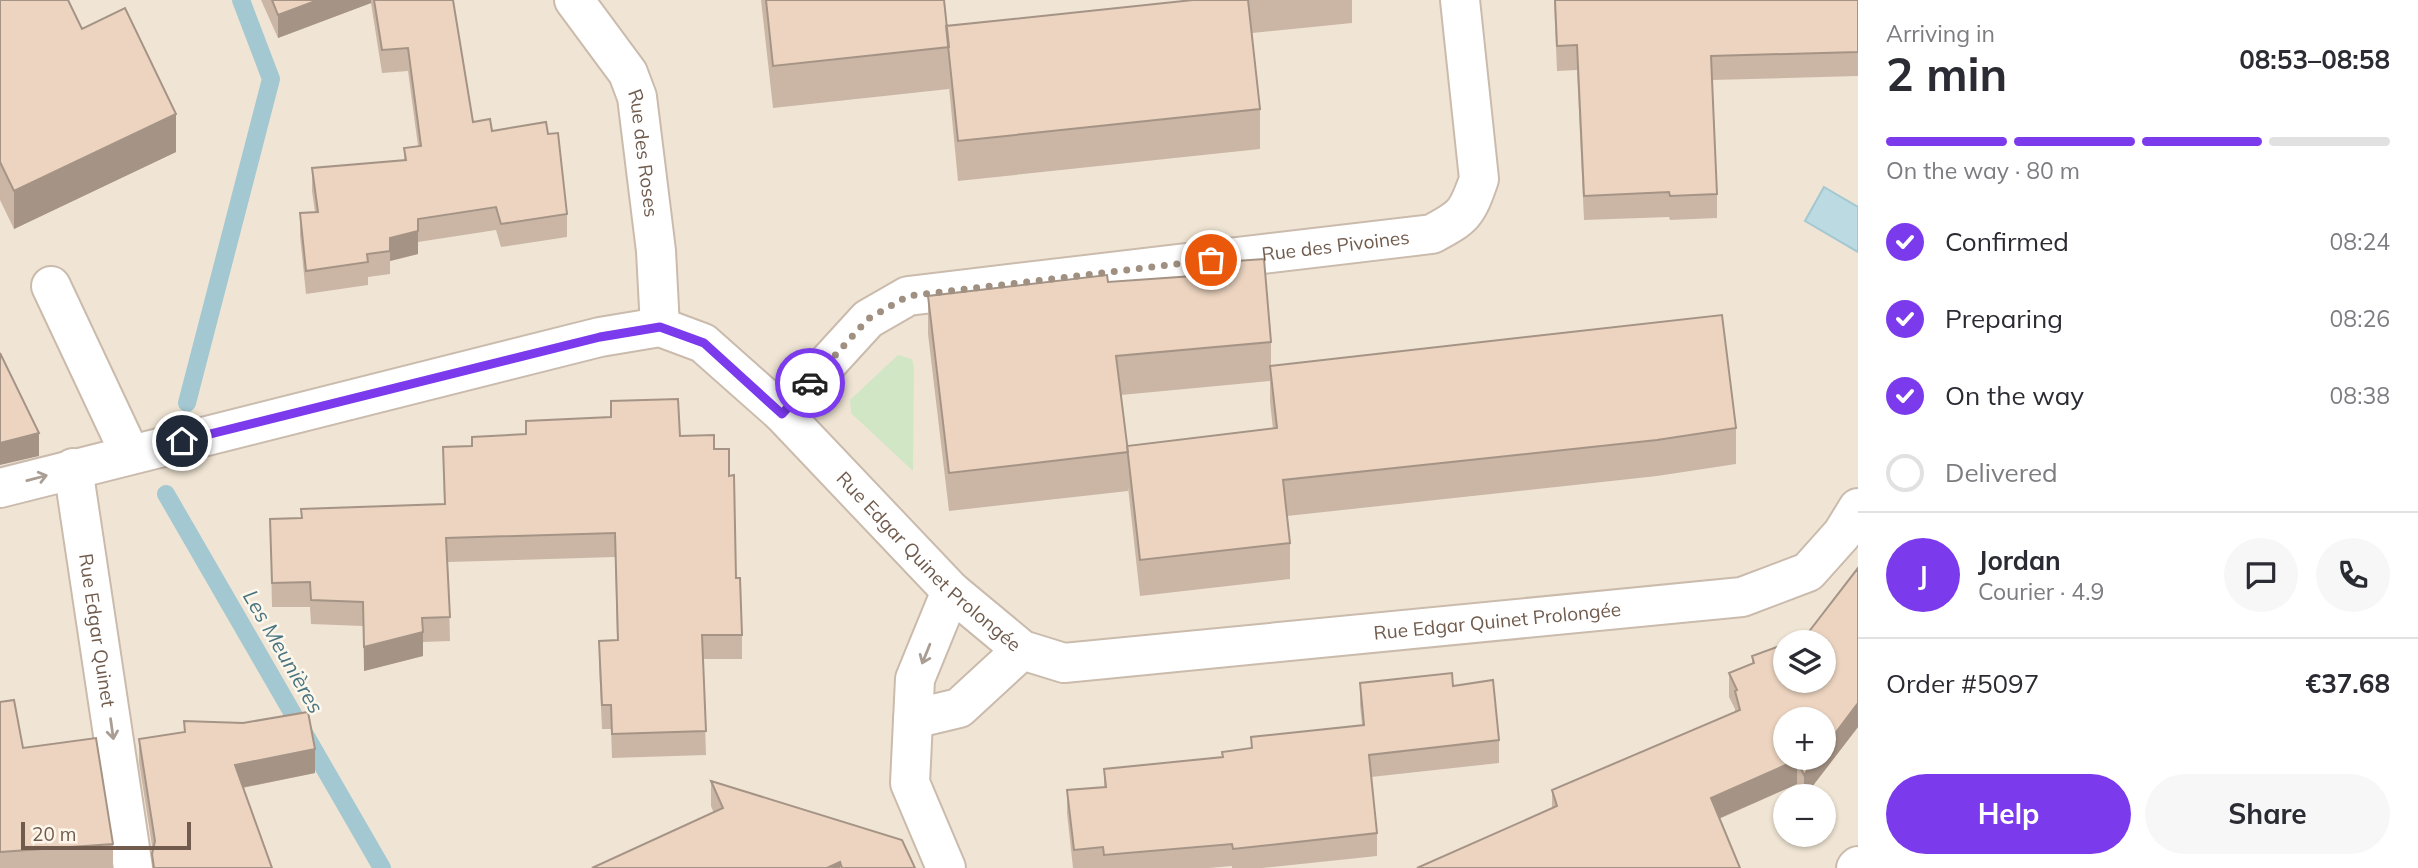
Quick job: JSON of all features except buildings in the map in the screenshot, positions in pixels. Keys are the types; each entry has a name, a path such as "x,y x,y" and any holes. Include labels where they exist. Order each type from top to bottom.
{"street":[{"name":"Rue des Pivoines","path":"782,414 868,319 908,296 1432,234 1460,219 1472,201 1479,179 1460,0"},
{"name":"Rue des Roses","path":"581,3 628,74 637,97 656,251 660,327"},
{"path":"51,286 130,454"},
{"name":"Rue Edgar Quinet Prolongée","path":"73,468 600,337 660,327 704,343 782,414 951,592 1022,650 1064,663 1742,597 1808,572 1842,534 1858,508"},
{"path":"0,488 73,468"},
{"name":"Rue Edgar Quinet","path":"73,468 133,868"},
{"path":"946,868 910,783 915,679 951,592"},
{"path":"913,719 959,708 1022,650"}],"shaded area":[{"path":"0,0 1858,0 1858,868 0,868"}],"green space":[{"path":"898,355 912,359 914,367 913,471 851,413 850,400"}],"water":[{"path":"1824,187 1858,207 1858,252 1805,221"}],"waterway":[{"name":"Les Meunières","path":"187,403 271,79 241,0"},
{"name":"Les Meunières","path":"166,494 382,868"}],"way so far":[{"path":"810,383 868,319 908,296 1211,260"}],"route":[{"path":"182,441 600,337 660,327 704,343 782,414 810,383"}]}
